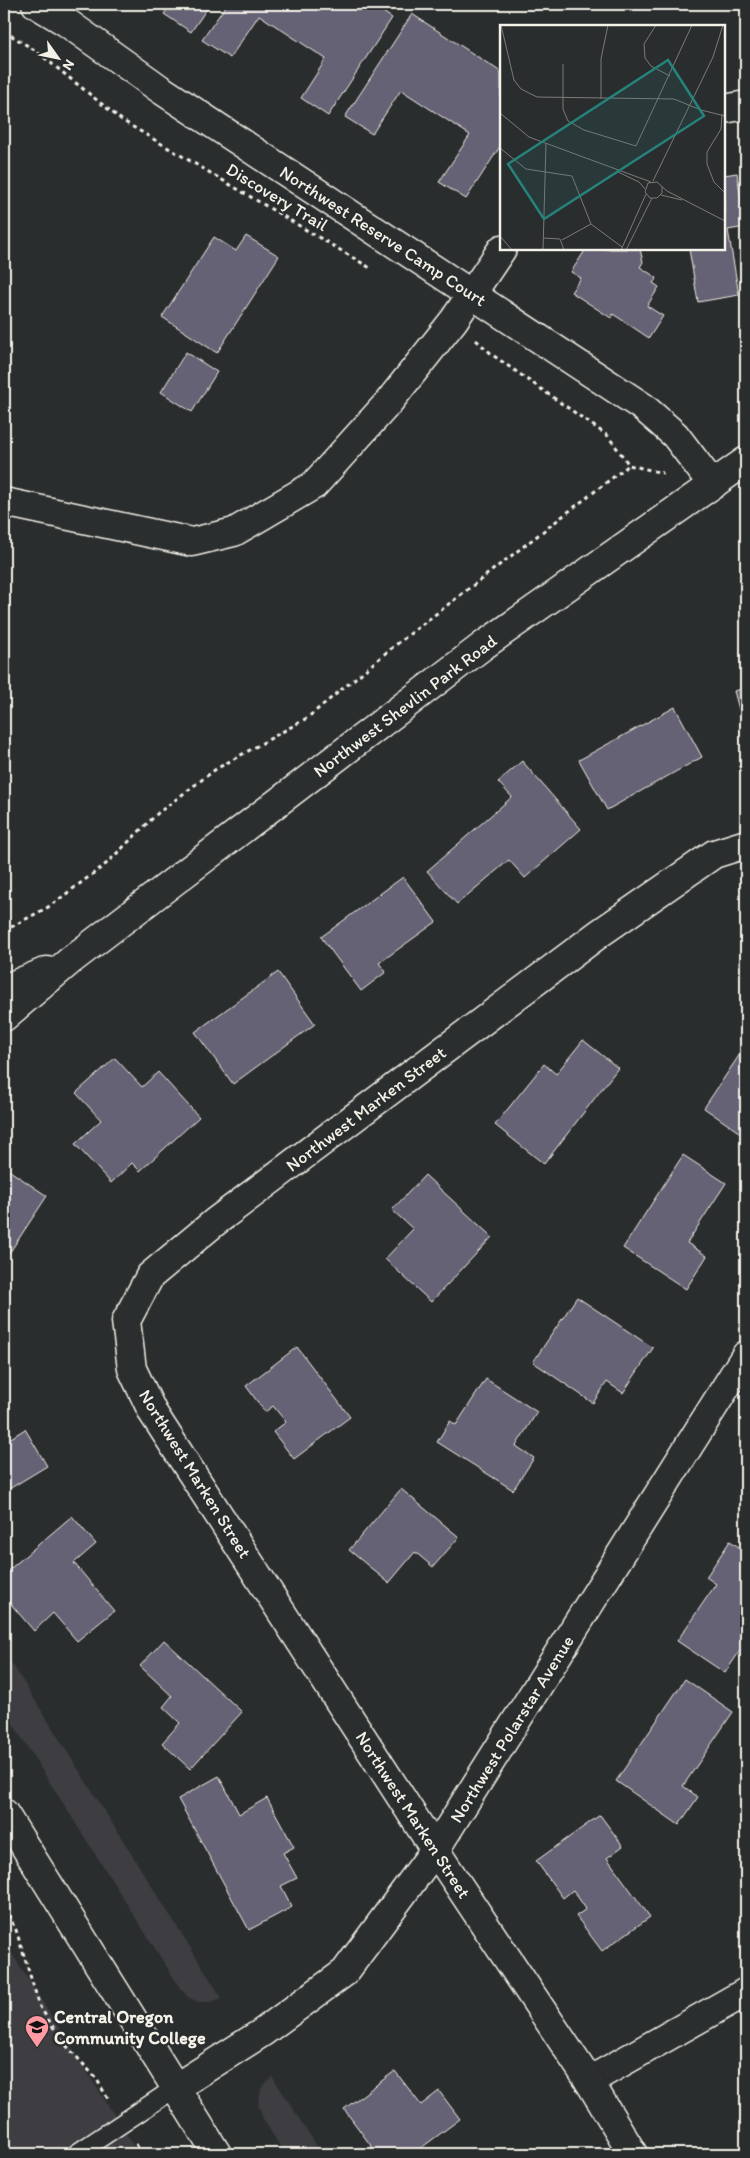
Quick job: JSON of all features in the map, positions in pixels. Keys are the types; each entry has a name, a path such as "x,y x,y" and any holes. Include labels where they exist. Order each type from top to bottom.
{"street":[{"name":"Northwest Reserve Camp Court","path":"36,4 66,22 160,89 642,406 676,435 713,486"},
{"path":"725,108 746,105"},
{"path":"4,502 192,542 234,532 314,485 388,403 454,320 501,250"},
{"name":"Northwest Shevlin Park Road","path":"4,1017 71,960 484,645 746,461"},
{"name":"Northwest Marken Street","path":"633,2154 589,2081 436,1850 153,1413 132,1369 126,1321 150,1276 215,1222 600,933 714,854 746,844"},
{"name":"Northwest Shevlin Park Road","path":"4,989 71,960"},
{"name":"Northwest Polarstar Avenue","path":"175,2088 263,2032 345,1972 436,1850 746,1355"},
{"path":"4,1813 217,2154"},
{"path":"589,2081 746,1992"}],"lane":[{"path":"76,2154 175,2088"}],"path":[{"name":"Discovery Trail","path":"4,32 36,50 123,121 377,272"},
{"path":"454,320 494,356 608,436 629,465 666,474"},
{"path":"4,931 50,906 106,864 158,813 216,769 307,718 393,647 629,465"},
{"path":"4,1908 16,1930 40,2007 63,2042 96,2078 108,2099"},
{"path":"135,2142 142,2154"}],"shaded area":[{"name":"Central Oregon Community College","path":"4,1651 222,1998 211,2002 198,2002 188,1997 180,1988 4,1710"},
{"name":"Central Oregon Community College","path":"4,1941 139,2154 4,2154"},
{"path":"272,2076 322,2154 285,2154 263,2119 258,2104 261,2089"}],"building":[{"path":"171,4 210,4 191,32 164,14"},
{"path":"227,4 371,4 392,18 328,116 301,98 326,59 259,15 230,58 202,40"},
{"path":"412,14 500,71 500,147 466,199 439,182 470,135 401,90 372,134 345,117"},
{"path":"737,173 745,227 728,230 739,295 698,302 689,250 725,250 725,175"},
{"path":"246,236 279,256 217,353 162,317 214,237 236,251"},
{"path":"585,250 640,250 643,262 640,267 657,278 653,283 659,287 647,306 663,316 649,338 613,314 611,318 571,292 581,278 571,272"},
{"path":"186,352 217,372 192,412 161,392"},
{"path":"746,688 746,735 734,691"},
{"path":"675,707 702,757 607,810 579,760"},
{"path":"522,761 581,829 525,878 509,860 457,904 427,871 512,797 498,782"},
{"path":"403,877 436,922 379,963 386,972 361,991 321,937"},
{"path":"278,972 315,1024 233,1084 195,1032"},
{"path":"583,1040 618,1068 544,1164 495,1125 544,1064 556,1074"},
{"path":"746,1045 746,1137 704,1108"},
{"path":"115,1058 142,1087 158,1072 199,1117 140,1171 132,1163 111,1183 75,1144 101,1120 76,1093"},
{"path":"683,1155 726,1183 687,1243 707,1256 686,1289 623,1248"},
{"path":"4,1167 47,1196 4,1261"},
{"path":"425,1175 492,1237 431,1302 385,1259 413,1229 392,1210"},
{"path":"577,1297 653,1348 623,1393 607,1382 593,1403 533,1362"},
{"path":"297,1347 350,1417 294,1459 273,1432 286,1422 273,1406 265,1412 246,1386"},
{"path":"486,1379 537,1412 516,1446 534,1458 513,1490 437,1442 450,1421 456,1425"},
{"path":"25,1429 47,1466 4,1492 4,1437 6,1441"},
{"path":"401,1489 459,1537 433,1567 415,1552 389,1583 349,1550"},
{"path":"72,1516 96,1544 74,1563 114,1611 77,1641 53,1613 34,1631 4,1596 4,1574"},
{"path":"730,1541 746,1552 746,1642 725,1673 677,1641 716,1584 706,1577"},
{"path":"164,1640 242,1712 190,1769 162,1743 180,1723 163,1707 172,1696 140,1666"},
{"path":"685,1679 733,1712 683,1786 698,1797 679,1825 616,1781"},
{"path":"219,1776 239,1814 267,1798 294,1847 283,1853 297,1878 281,1886 292,1907 249,1930 178,1799"},
{"path":"600,1815 623,1846 607,1858 650,1917 602,1951 576,1916 586,1909 573,1890 563,1898 536,1861"},
{"path":"395,2071 421,2105 439,2091 460,2119 413,2154 377,2154 344,2109"}],"place":[{"name":"Central Oregon Community College","path":"37,2048"}]}
